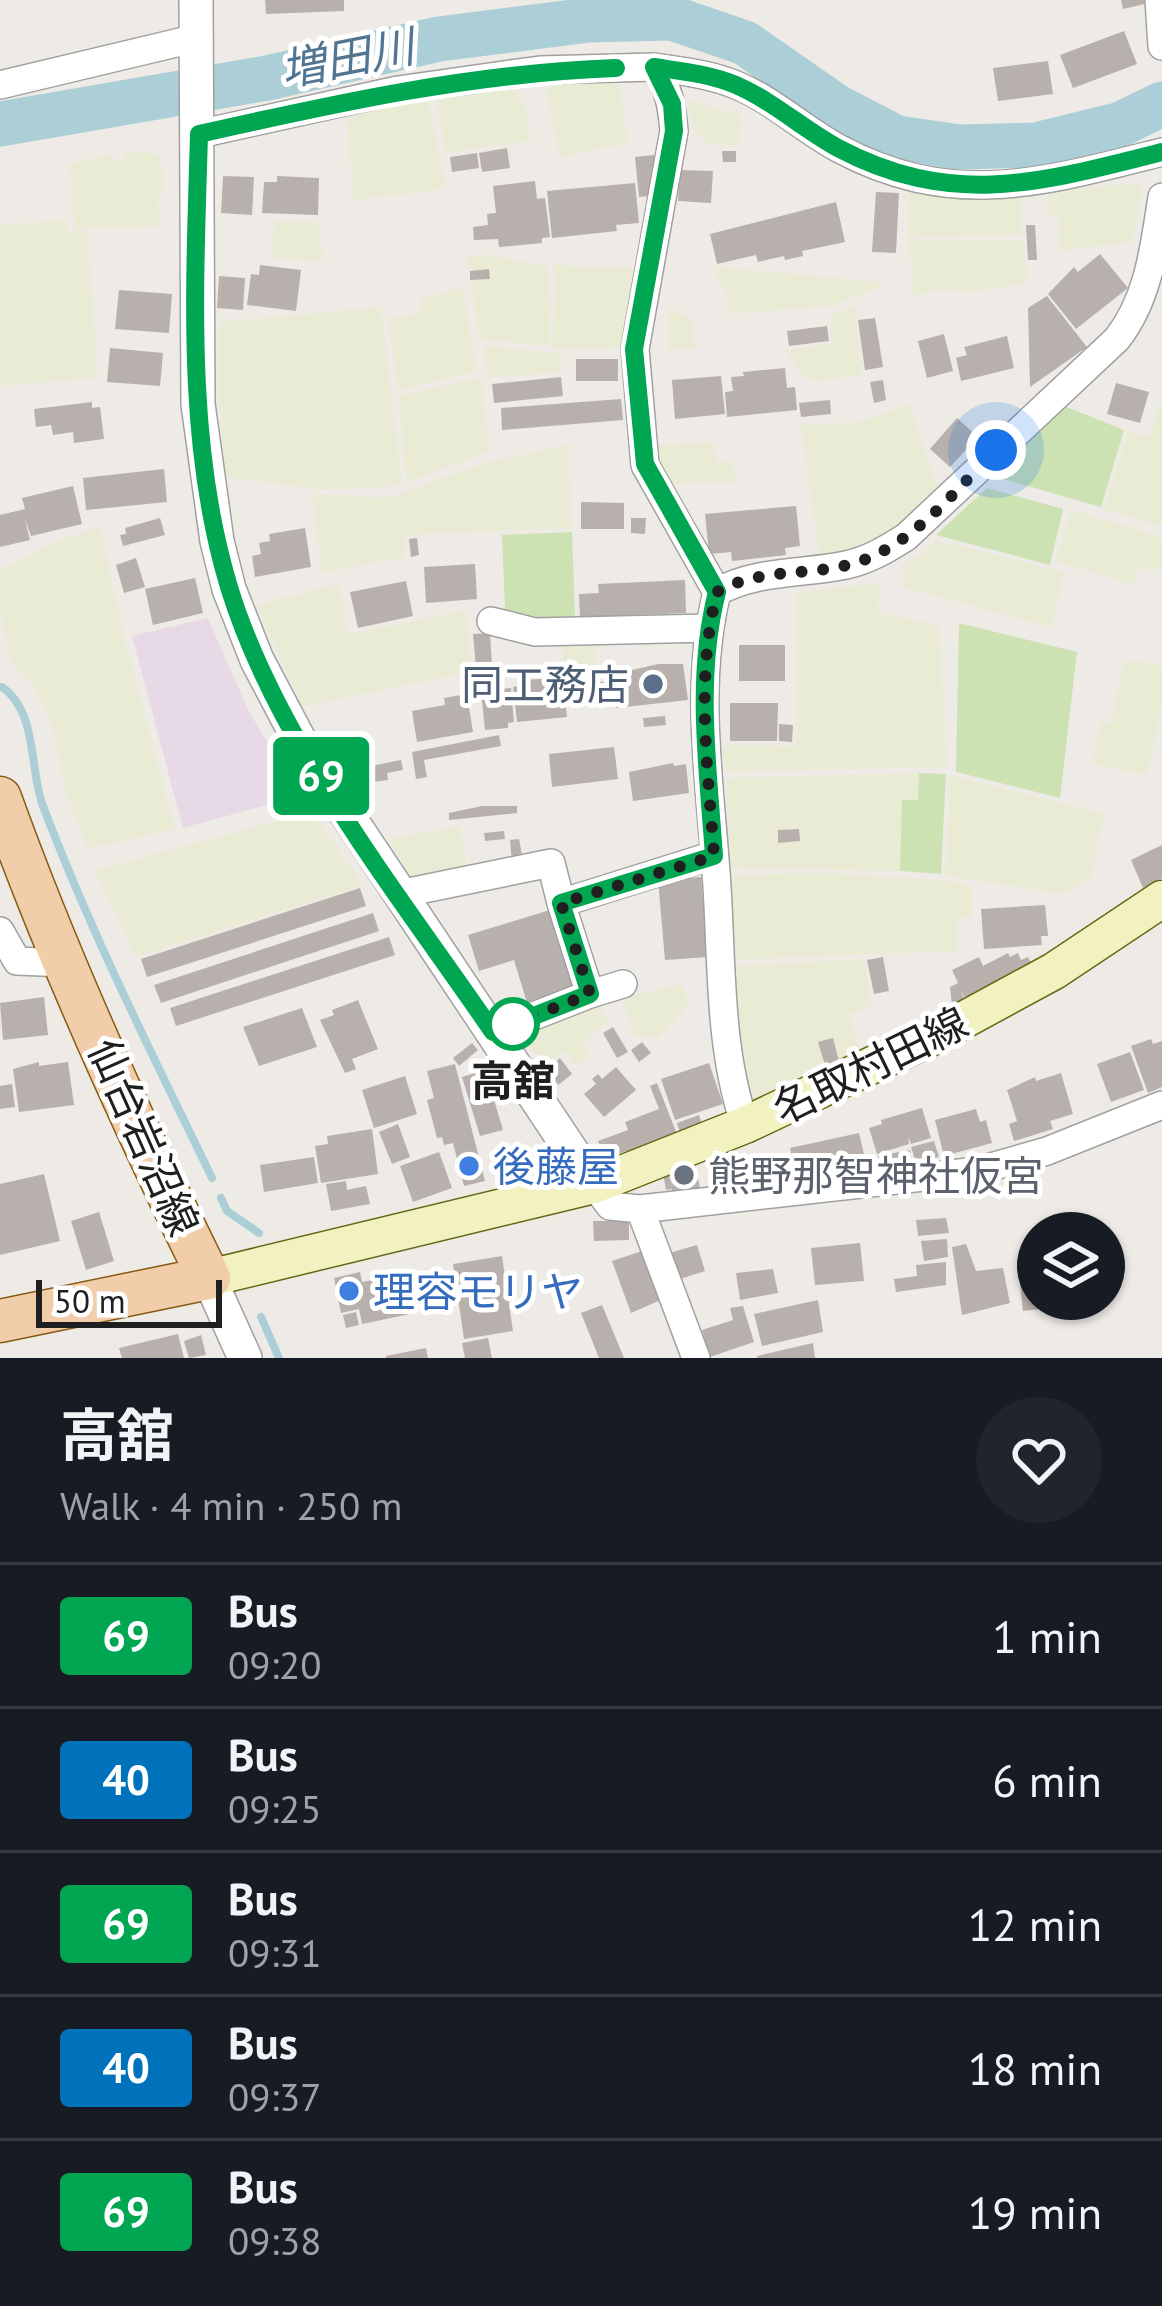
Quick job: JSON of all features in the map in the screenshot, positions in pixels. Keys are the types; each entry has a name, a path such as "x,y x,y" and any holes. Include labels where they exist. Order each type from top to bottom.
{"main road":[{"name":"仙台岩沼線","path":"0,799 30,881 209,1278 0,1321"},
{"name":"名取村田線","path":"209,1278 594,1185 745,1125 938,1034 1035,982 1162,899"}],"street":[{"path":"196,0 198,404 217,541 230,589 257,660 305,751 610,1206 640,1209 977,1171 1047,1150 1162,1105"},
{"path":"1160,0 1162,46"},
{"path":"0,85 198,45"},
{"path":"199,130 398,90 540,70 654,67 734,84 835,147 879,168 935,184 1027,181 1162,152"},
{"path":"654,67 672,104 674,131 634,349 645,464 717,592 704,649 706,748 728,1063 745,1125"},
{"path":"717,592 750,578 851,564 882,553 906,537 1117,339 1133,318 1143,297 1162,197"},
{"path":"490,621 536,632 708,628"},
{"path":"561,903 714,856"},
{"path":"399,894 551,863 590,994"},
{"path":"0,931 17,961 66,963"},
{"path":"493,1032 623,984"},
{"path":"640,1209 696,1358"},
{"path":"209,1278 245,1358"}],"shaded area":[{"path":"208,618 248,710 299,796 183,828 132,636"}],"green space":[{"path":"619,78 628,143 560,157 546,91 552,82"},
{"path":"512,88 525,103 531,141 446,153 436,98"},
{"path":"428,99 446,189 353,200 347,115"},
{"path":"688,100 741,115 738,145 709,145 694,131"},
{"path":"148,151 160,157 165,185 158,196 159,227 75,228 69,164 110,154 112,161 126,159 126,152"},
{"path":"1143,182 1133,242 1060,251 1058,216 1050,217 1046,200 1053,191"},
{"path":"909,187 1022,193 1022,235 908,236"},
{"path":"66,220 67,231 87,230 98,378 0,386 0,225"},
{"path":"275,220 319,222 323,261 271,258"},
{"path":"909,239 1024,240 1027,283 974,292 936,290 913,297"},
{"path":"492,255 548,267 548,346 480,339 467,256"},
{"path":"553,263 637,267 624,348 551,349 556,295"},
{"path":"714,267 879,282 879,287 831,306 729,314"},
{"path":"462,287 477,371 398,390 388,319 421,314 419,299"},
{"path":"854,305 862,374 817,381 806,378 784,350 831,344 830,317"},
{"path":"669,306 693,321 695,349 669,350"},
{"path":"381,307 402,483 318,489 225,477 219,322"},
{"path":"483,346 562,354 561,372 488,378"},
{"path":"481,377 489,452 406,482 399,396"},
{"path":"1162,399 1162,526 1104,509 1128,432 1149,437"},
{"path":"909,404 940,492 901,527 859,550 820,559 801,424 856,423"},
{"path":"1064,406 1124,430 1101,507 990,472"},
{"path":"714,442 715,462 732,462 736,482 666,484 657,445"},
{"path":"568,445 572,528 404,535 405,557 322,573 312,493 387,498 488,462"},
{"path":"987,488 1063,509 1050,565 936,535"},
{"path":"1070,509 1162,538 1162,569 1139,569 1133,585 1055,561"},
{"path":"100,526 175,829 88,849 67,795 51,722 33,686 11,660 0,611 0,572 51,544"},
{"path":"572,532 575,616 545,619 505,609 502,535"},
{"path":"937,541 1064,572 1051,627 902,587 905,565"},
{"path":"879,583 878,613 939,625 947,767 725,772 722,745 797,746 797,592"},
{"path":"339,584 348,634 466,610 472,671 302,707 257,605"},
{"path":"959,623 1077,652 1060,798 956,772"},
{"path":"594,640 599,695 567,698 562,644"},
{"path":"1124,659 1162,666 1162,704 1147,775 1091,764 1100,722 1111,724"},
{"path":"919,773 918,801 902,801 900,871 731,868 726,778"},
{"path":"919,773 946,774 941,874 900,871 902,800 918,800"},
{"path":"951,776 1104,813 1091,877 1064,894 945,876"},
{"path":"311,812 364,885 136,957 95,870"},
{"path":"460,826 468,870 413,881 388,839"},
{"path":"826,873 941,880 942,930 943,881 972,885 972,917 958,919 958,951 733,960 730,875"},
{"path":"864,959 871,1007 850,1013 859,1053 756,1106 742,1084 733,966"},
{"path":"683,984 689,1006 657,1039 634,1035 622,998"},
{"path":"597,1002 609,1023 582,1042 590,1056 575,1065 565,1051 543,1065 516,1031"}],"building":[{"path":"265,0 344,0 344,11 266,14"},
{"path":"1121,0 1144,0 1145,4 1123,9"},
{"path":"1124,31 1137,64 1073,88 1060,55"},
{"path":"1048,61 1053,94 998,101 993,68"},
{"path":"507,148 510,168 482,172 479,153"},
{"path":"722,151 736,151 736,162 723,162"},
{"path":"477,153 479,168 452,172 450,157"},
{"path":"654,155 658,195 639,197 635,157"},
{"path":"680,170 713,171 711,203 678,201"},
{"path":"223,176 254,177 252,215 221,213"},
{"path":"277,176 319,178 318,215 262,213 264,182 277,182"},
{"path":"535,181 537,199 545,198 550,237 542,238 542,243 499,247 498,239 474,240 473,227 488,225 487,214 496,213 493,186"},
{"path":"635,183 639,223 616,225 617,231 552,238 547,191"},
{"path":"876,192 899,193 896,253 872,252"},
{"path":"836,202 845,242 802,251 803,256 785,260 784,256 758,262 756,255 717,264 710,234"},
{"path":"1026,225 1035,225 1037,260 1028,260"},
{"path":"1100,254 1128,288 1076,329 1048,294 1074,267 1078,272"},
{"path":"260,265 301,270 296,311 247,305 251,274 259,275"},
{"path":"489,269 490,279 470,280 470,271"},
{"path":"219,276 245,278 243,310 217,308"},
{"path":"119,290 172,294 169,333 115,329"},
{"path":"1047,296 1087,347 1030,387 1028,308"},
{"path":"875,318 883,367 865,370 858,320"},
{"path":"827,326 829,341 789,346 787,331"},
{"path":"944,334 953,371 927,378 918,341"},
{"path":"1007,336 1014,368 961,381 956,358 967,355 964,347"},
{"path":"110,348 163,353 160,386 107,382"},
{"path":"576,359 618,359 618,381 576,381"},
{"path":"785,368 787,388 795,387 797,410 727,417 725,392 733,391 731,377"},
{"path":"721,376 725,414 675,419 672,380"},
{"path":"561,377 563,396 494,403 492,384"},
{"path":"883,380 886,400 874,403 870,382"},
{"path":"1116,383 1149,392 1140,423 1107,414"},
{"path":"621,399 623,420 502,430 501,408"},
{"path":"830,400 831,414 801,417 799,403"},
{"path":"92,402 92,408 100,407 104,439 74,443 73,432 53,435 51,425 36,427 34,409"},
{"path":"957,418 978,437 950,467 930,449"},
{"path":"164,469 167,502 86,510 83,478"},
{"path":"73,486 82,524 31,536 25,519 30,540 0,547 0,515 25,509 22,498"},
{"path":"581,502 624,503 624,529 581,529"},
{"path":"796,506 800,546 785,548 786,555 732,561 731,552 709,554 705,514"},
{"path":"160,518 165,535 123,546 120,535 126,534 125,528"},
{"path":"631,518 646,518 645,534 631,533"},
{"path":"305,528 311,567 255,577 252,556 261,554 259,543 270,541 269,534"},
{"path":"417,538 419,555 411,557 409,539"},
{"path":"136,558 145,587 124,593 116,565"},
{"path":"475,564 477,599 426,603 424,567"},
{"path":"195,578 203,613 153,625 145,589"},
{"path":"685,580 686,613 580,617 579,594 599,593 598,584"},
{"path":"406,581 413,616 358,628 350,592"},
{"path":"490,633 492,666 476,668 473,634"},
{"path":"739,645 785,645 785,681 739,681"},
{"path":"658,664 683,664 688,700 616,708 613,680"},
{"path":"563,678 567,717 517,722 513,687 520,686 520,680"},
{"path":"611,681 614,701 602,702 599,682"},
{"path":"511,688 514,722 508,728 485,730 481,691"},
{"path":"467,694 473,732 417,742 412,711 445,705 444,698"},
{"path":"730,703 778,703 777,741 730,741"},
{"path":"665,716 666,725 644,727 643,718"},
{"path":"779,724 793,725 792,742 779,741"},
{"path":"499,735 501,746 424,760 427,777 416,779 412,752"},
{"path":"614,747 618,779 552,787 549,754"},
{"path":"401,760 403,770 374,782 371,766"},
{"path":"686,764 689,793 633,801 629,772"},
{"path":"517,806 517,813 449,820 449,813"},
{"path":"799,829 800,841 778,843 778,830"},
{"path":"504,831 505,839 485,841 484,833"},
{"path":"519,839 523,860 512,862 510,840"},
{"path":"1162,845 1162,878 1143,888 1131,860"},
{"path":"701,877 708,957 665,960 658,880"},
{"path":"360,888 366,906 147,977 141,959"},
{"path":"1045,905 1048,936 1041,936 1042,945 984,949 981,909"},
{"path":"550,910 575,992 528,1006 514,960 479,971 468,935"},
{"path":"373,913 379,931 161,1003 154,985"},
{"path":"389,937 395,955 176,1026 170,1008"},
{"path":"1008,953 1010,957 1018,953 1021,960 1028,957 1035,971 970,1006 960,990 968,1007 953,1014 950,987 958,983 952,970 979,957 983,966"},
{"path":"883,957 889,991 874,994 867,960"},
{"path":"44,997 48,1035 3,1040 0,1003"},
{"path":"358,1000 378,1049 352,1059 356,1069 345,1073 320,1020"},
{"path":"302,1008 317,1047 259,1066 243,1027"},
{"path":"613,1027 628,1052 617,1058 603,1033"},
{"path":"833,1038 839,1061 825,1065 818,1042"},
{"path":"1151,1039 1153,1044 1162,1041 1162,1087 1148,1093 1131,1046"},
{"path":"642,1042 651,1053 639,1062 631,1050"},
{"path":"472,1043 478,1050 459,1066 453,1058"},
{"path":"1130,1052 1144,1090 1111,1102 1097,1064"},
{"path":"560,1058 572,1074 558,1085 546,1069"},
{"path":"39,1062 39,1066 68,1062 74,1105 19,1112 13,1069"},
{"path":"709,1063 723,1104 675,1120 661,1079"},
{"path":"455,1064 485,1181 464,1186 453,1143 444,1145 442,1137 437,1138 427,1100 434,1098 427,1071"},
{"path":"616,1067 636,1090 604,1117 584,1094 596,1084 592,1079 598,1074 602,1079"},
{"path":"485,1070 503,1130 480,1136 462,1077"},
{"path":"1061,1073 1073,1114 1050,1121 1053,1129 1014,1141 1009,1124 1017,1121 1007,1090 1035,1077 1036,1081"},
{"path":"405,1076 417,1114 374,1128 362,1090"},
{"path":"657,1083 680,1142 630,1162 626,1151 605,1159 598,1141 628,1130 625,1122 659,1109 650,1086"},
{"path":"12,1084 15,1107 0,1109 0,1086"},
{"path":"922,1108 931,1138 911,1144 908,1137 909,1144 877,1154 869,1128"},
{"path":"976,1109 980,1122 986,1120 992,1143 944,1156 935,1120"},
{"path":"699,1115 705,1134 683,1142 677,1123"},
{"path":"398,1124 410,1157 392,1164 379,1132"},
{"path":"372,1129 378,1174 321,1183 315,1146 328,1144 327,1136"},
{"path":"859,1133 867,1167 798,1182 790,1148"},
{"path":"934,1141 939,1157 916,1163 911,1147"},
{"path":"910,1150 913,1165 881,1171 878,1156"},
{"path":"439,1152 452,1188 413,1202 400,1166"},
{"path":"746,1153 751,1179 723,1184 719,1158"},
{"path":"314,1157 318,1183 264,1192 260,1165"},
{"path":"767,1161 769,1177 755,1179 752,1163"},
{"path":"695,1164 700,1188 666,1190 663,1173"},
{"path":"44,1174 60,1241 0,1255 0,1184"},
{"path":"346,1181 347,1190 366,1186 370,1204 331,1211 326,1184"},
{"path":"99,1212 114,1261 86,1270 71,1221"},
{"path":"946,1218 949,1233 918,1236 916,1220"},
{"path":"593,1221 629,1221 629,1240 594,1241"},
{"path":"947,1239 948,1257 924,1261 921,1241"},
{"path":"860,1243 864,1281 815,1285 811,1248"},
{"path":"966,1244 976,1271 1003,1268 1010,1303 962,1315 952,1247"},
{"path":"697,1245 705,1271 677,1280 669,1253"},
{"path":"645,1250 663,1299 631,1313 612,1261"},
{"path":"502,1256 513,1331 464,1339 453,1264"},
{"path":"946,1262 946,1285 896,1292 894,1279 917,1276 916,1265"},
{"path":"773,1269 778,1293 740,1300 736,1273"},
{"path":"360,1272 362,1282 378,1279 379,1286 403,1281 410,1314 362,1324 359,1309 341,1313 334,1278"},
{"path":"818,1300 823,1332 762,1346 754,1314"},
{"path":"602,1305 624,1358 599,1358 581,1313"},
{"path":"743,1306 754,1342 710,1357 702,1330 733,1320 730,1308"},
{"path":"356,1312 359,1325 346,1328 343,1315"},
{"path":"178,1334 184,1358 122,1358 119,1348"},
{"path":"201,1335 206,1355 189,1358 184,1341"},
{"path":"488,1338 492,1358 465,1358 462,1343"},
{"path":"813,1343 815,1358 757,1358 757,1356"},
{"path":"426,1348 428,1358 386,1358 386,1356"}],"waterway":[{"name":"増田川","path":"0,124 267,78 439,39 589,20 672,18 745,43 837,107 897,138 960,147 1035,145 1121,124 1162,104"},
{"path":"2,687 22,711 43,806 81,901 212,1178"},
{"path":"221,1198 227,1211 259,1233"},
{"path":"261,1317 279,1358"}],"bus line":[{"name":"69","path":"616,68 540,70 398,90 199,134 198,404 217,541 230,589 257,660 305,751 493,1032 590,994 561,903 714,856 704,649 717,592 645,464 634,349 674,131 672,104 654,67 734,84 835,147 879,168 935,184 1014,183 1162,152"}],"place":[{"name":"同工務店","path":"653,684"},
{"name":"高舘","path":"513,1024"},
{"name":"後藤屋","path":"469,1166"},
{"name":"熊野那智神社仮宮","path":"684,1175"},
{"name":"理容モリヤ","path":"349,1291"}],"route":[{"path":"513,1024 590,994 561,903 714,856 704,649 717,592 750,578 851,564 882,553 906,537 996,450"}]}
